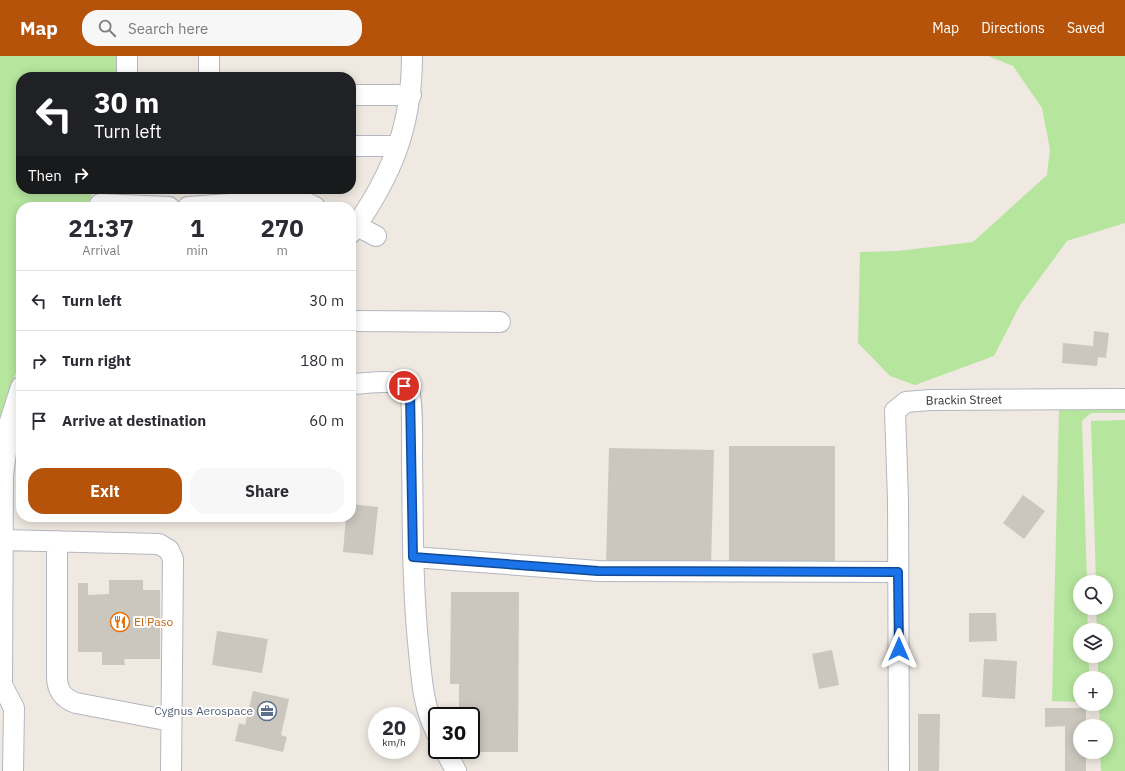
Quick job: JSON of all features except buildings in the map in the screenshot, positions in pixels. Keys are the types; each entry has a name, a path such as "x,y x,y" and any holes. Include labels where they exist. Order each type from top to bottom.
{"street":[{"path":"127,56 127,72"},
{"path":"209,56 209,72"},
{"path":"356,221 384,180 398,146 409,111 412,56"},
{"path":"356,95 410,95"},
{"path":"356,146 398,146"},
{"path":"356,228 376,236"},
{"path":"356,321 500,322"},
{"path":"356,384 392,382 404,386 410,393 412,435 414,606 424,700 428,714"},
{"name":"Brackin Street","path":"898,572 898,500 895,411 906,402 930,400 1125,399"},
{"path":"13,771 14,708 1,687 4,540 3,476 10,421 16,402"},
{"path":"4,540 159,544 169,550 173,559 171,771"},
{"path":"57,541 57,685 60,694 67,700 76,703 171,721"},
{"path":"413,557 598,571 898,572 899,771"},
{"path":"450,759 456,771"}],"green space":[{"path":"0,56 116,56 117,72 16,72 16,194 92,194 89,202 16,202 16,372 0,418"},
{"path":"988,56 1125,56 1125,223 1067,241 1020,305 994,356 915,385 890,376 858,343 860,252 898,251 973,242 1047,175 1050,149 1042,108 1013,66"},
{"path":"1059,409 1125,409 1125,413 1091,413 1082,421 1087,575 1073,575 1073,615 1087,615 1088,623 1073,623 1073,663 1089,663 1089,671 1073,671 1073,702 1052,701"},
{"path":"1125,420 1125,771 1101,771 1100,759 1113,759 1113,719 1100,719 1099,711 1113,711 1113,671 1098,671 1098,663 1113,663 1113,623 1097,623 1096,615 1113,615 1113,575 1096,575 1091,421"}],"place":[{"name":"El Paso","path":"120,622"},
{"name":"Cygnus Aerospace","path":"267,711"}],"route":[{"path":"404,386 410,393 412,435 413,557 598,571 898,572 899,649"}]}
